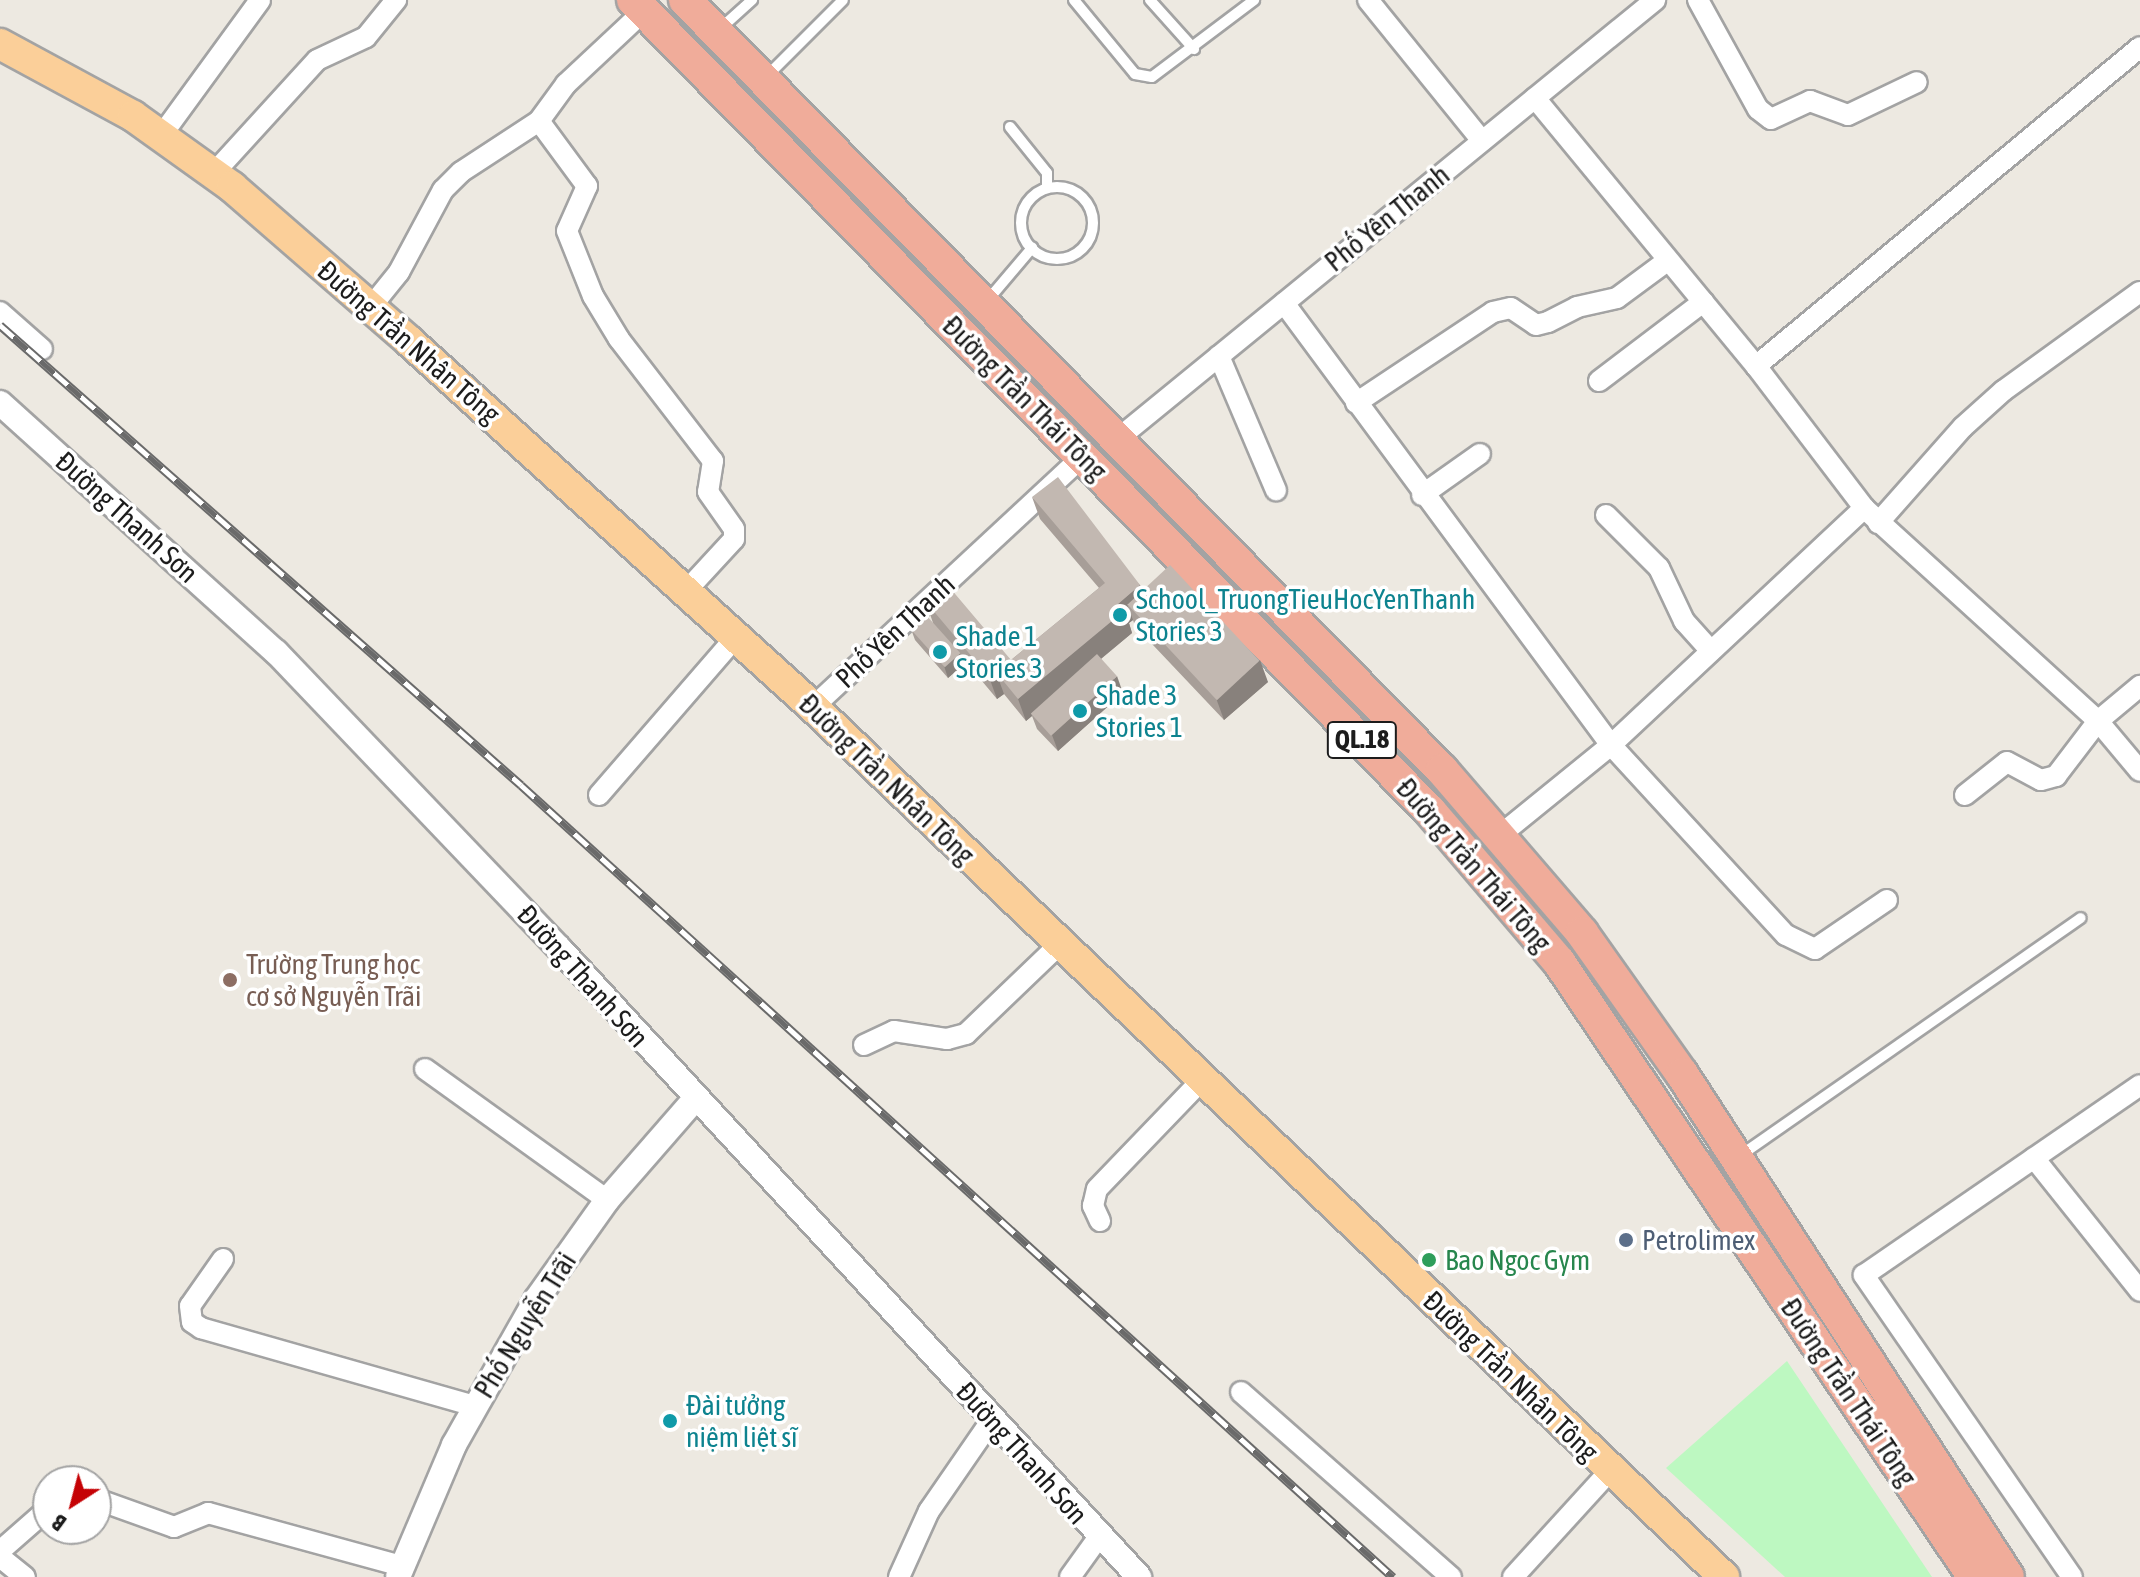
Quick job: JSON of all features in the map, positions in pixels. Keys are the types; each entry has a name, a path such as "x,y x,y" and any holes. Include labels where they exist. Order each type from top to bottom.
{"highway":[{"name":"Đường Trần Thái Tông","path":"685,0 1120,437 1442,770 1582,933 1736,1158 2008,1577"},
{"name":"Đường Trần Thái Tông","path":"638,6 1299,675 1430,811 1559,962 1974,1577"},
{"path":"1299,675 1324,650"}],"main road":[{"name":"Đường Trần Nhân Tông","path":"0,44 161,136 213,174 370,308 687,590 813,707 1204,1078 1609,1472 1724,1577"}],"street":[{"path":"161,136 260,0"},
{"path":"213,174 317,60 366,37 396,0"},
{"path":"1368,0 1482,141"},
{"name":"Phố Yên Thanh","path":"1120,437 1655,0"},
{"path":"1698,0 1758,109 1771,119 1810,101 1848,115 1917,82"},
{"path":"370,308 399,272 443,190 461,172 539,121 566,84 638,6"},
{"path":"1756,366 2140,47"},
{"path":"1535,98 1756,366 1871,516 2098,721 2140,771"},
{"path":"539,121 587,186 567,231 593,296 619,339 713,461 708,492 734,529 734,539 687,590"},
{"path":"1356,403 1493,312 1511,308 1536,325 1548,322 1577,307 1617,298 1667,261"},
{"path":"1499,836 1611,745 1711,651 1871,516 2003,391 2140,292"},
{"path":"1599,381 1703,302"},
{"path":"1284,303 1422,495 1611,745 1801,946 1815,949 1831,942 1887,900"},
{"path":"0,312 42,349"},
{"path":"1219,356 1276,490"},
{"name":"Đường Thanh Sơn","path":"0,403 276,652 695,1099 1098,1538 1139,1577"},
{"path":"1422,495 1480,454"},
{"name":"Phố Yên Thanh","path":"813,707 1082,457"},
{"path":"1606,515 1659,568 1684,621 1711,651"},
{"path":"599,795 736,637"},
{"path":"1965,795 2007,762 2049,780 2098,721 2140,686"},
{"path":"864,1045 894,1031 947,1039 966,1034 1060,944"},
{"path":"425,1069 607,1200"},
{"path":"1100,1221 1093,1206 1097,1189 1204,1078"},
{"path":"2072,1577 1864,1275 2140,1085"},
{"name":"Phố Nguyễn Trãi","path":"400,1572 475,1406 536,1300 607,1200 695,1099"},
{"path":"2034,1158 2140,1291"},
{"path":"223,1259 190,1306 192,1322 201,1328 475,1406"},
{"path":"1241,1392 1451,1577"},
{"path":"899,1577 929,1511 991,1421"},
{"path":"1513,1577 1609,1472"},
{"path":"112,1505 174,1527 208,1513 400,1572"},
{"path":"25,1577 0,1554 32,1524"},
{"path":"1070,1577 1098,1538"}],"lane":[{"path":"717,32 752,0"},
{"path":"764,79 843,0"},
{"path":"1074,0 1135,74 1159,74 1254,0"},
{"path":"1150,0 1194,49"},
{"path":"1010,127 1047,173 1047,188"},
{"path":"1047,188 1077,193 1090,209 1093,229 1084,247 1067,258 1047,257 1032,248 1024,237 1021,217 1030,199 1047,188"},
{"path":"985,302 1032,248"},
{"path":"1736,1158 2081,918"}],"green space":[{"path":"1787,1361 1932,1577 1785,1577 1666,1468"}],"building":[{"path":"1058,477 1140,585 1118,604 1124,611 1018,699 996,672 989,677 926,602 945,582 1011,660 1105,583 1032,497"},
{"path":"1170,565 1259,661 1217,700 1128,605"},
{"name":"Shade 1 Stories 3","path":"927,616 960,653 945,667 911,630"},
{"path":"1097,654 1117,676 1051,736 1031,714"}],"railway":[{"path":"0,325 521,785 1393,1577"}],"place":[{"name":"School_TruongTieuHocYenThanh Stories 3","path":"1120,615"},
{"name":"Shade 1 Stories 3","path":"940,652"},
{"name":"Shade 3 Stories 1","path":"1080,711"},
{"name":"Trường Trung học cơ sở Nguyễn Trãi","path":"230,980"},
{"name":"Petrolimex","path":"1626,1240"},
{"name":"Bao Ngoc Gym","path":"1429,1260"},
{"name":"Đài tưởng niệm liệt sĩ","path":"670,1421"}]}
